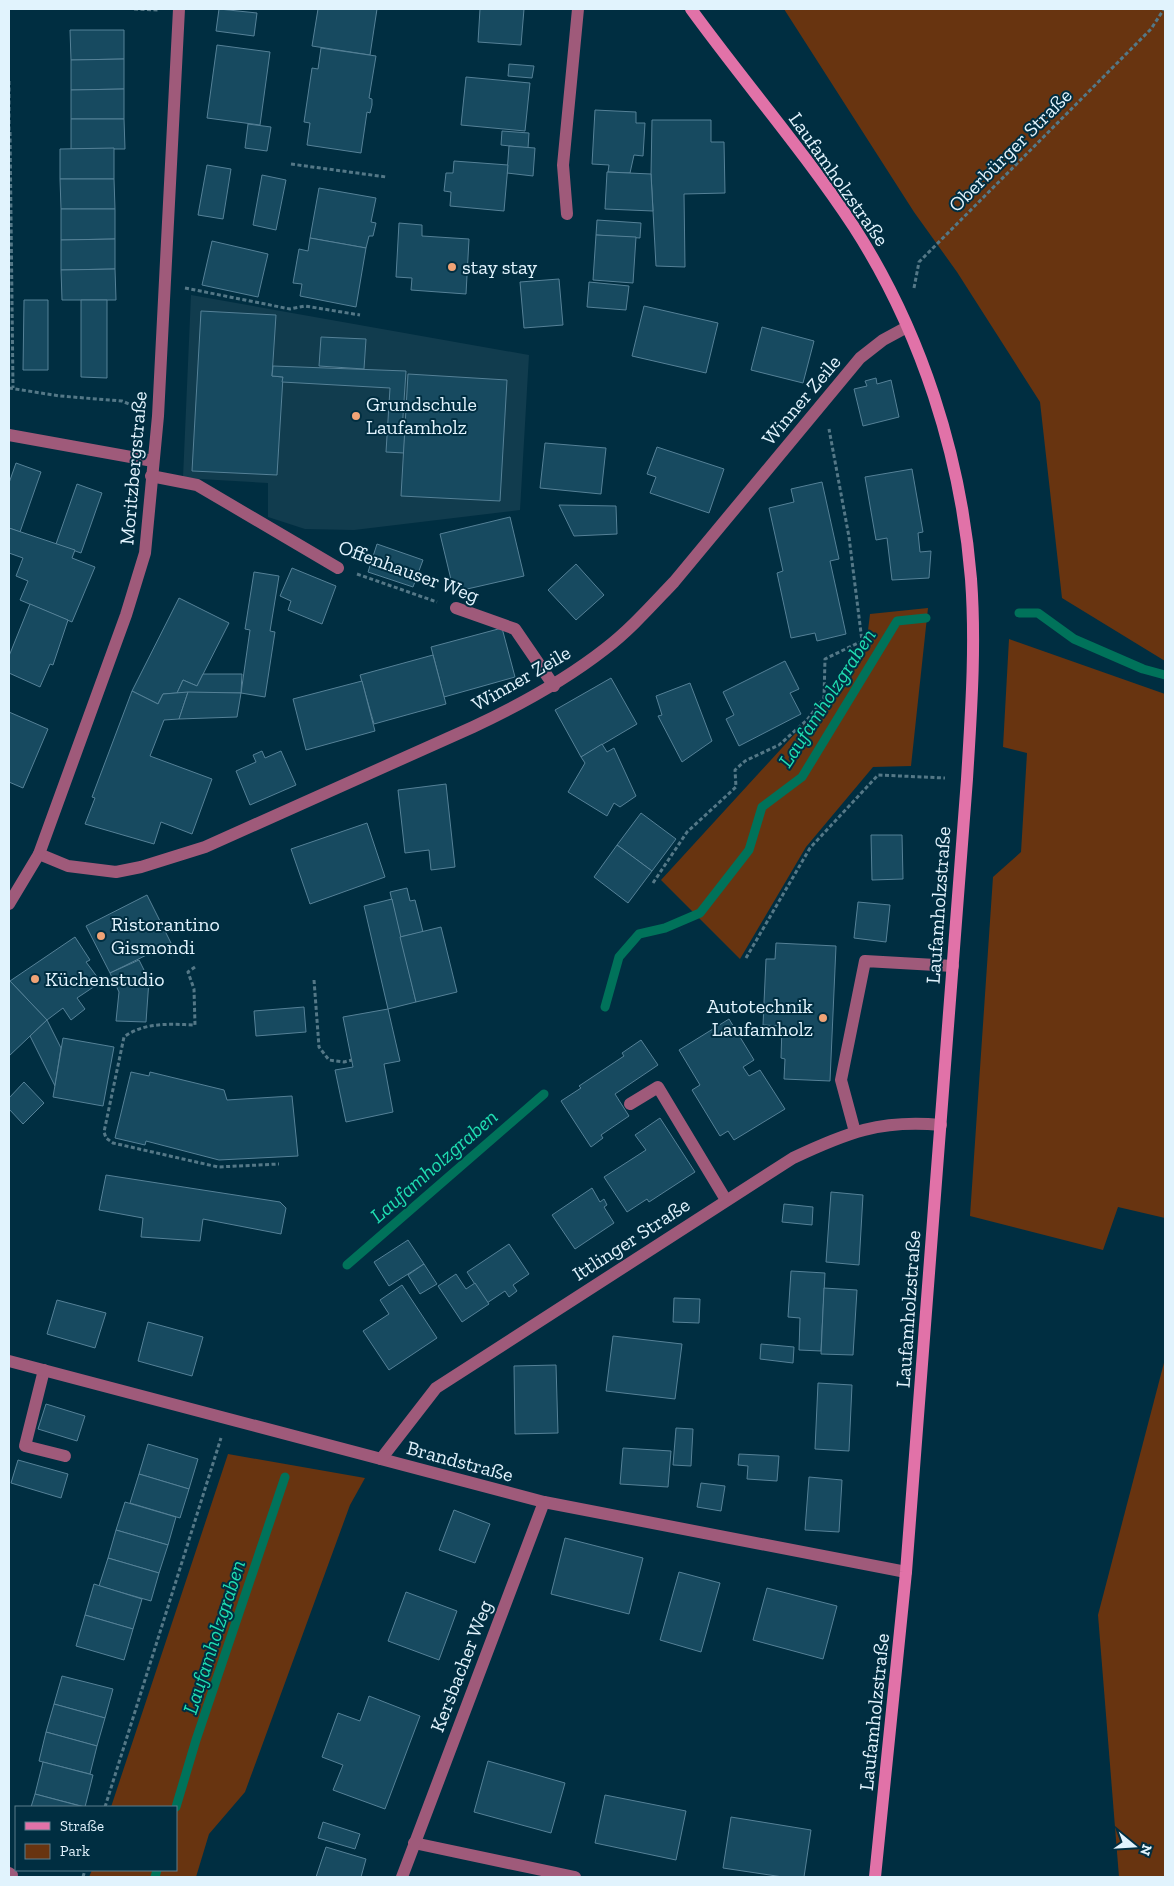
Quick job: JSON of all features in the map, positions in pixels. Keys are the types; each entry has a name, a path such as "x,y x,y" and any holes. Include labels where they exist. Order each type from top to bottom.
{"main road":[{"name":"Laufamholzstraße","path":"691,9 849,221 907,327 940,417 958,489 966,536 973,642 967,779 906,1572 875,1877"}],"street":[{"name":"Moritzbergstraße","path":"9,904 39,854 126,615 145,554 158,416 179,9"},
{"path":"567,214 563,165 578,9"},
{"name":"Winner Zeile","path":"39,854 68,866 116,872 141,867 179,855 213,843 473,727 554,686 606,648 642,616 674,582 860,358 883,340 907,327"},
{"path":"9,435 153,461"},
{"name":"Offenhauser Weg","path":"151,476 197,485 338,568"},
{"name":"Offenhauser Weg","path":"456,608 516,629 554,686"},
{"path":"855,1132 841,1080 865,961 952,966"},
{"path":"630,1104 658,1087 726,1200"},
{"name":"Ittlinger Straße","path":"381,1459 436,1388 793,1158 855,1132 900,1122 941,1125"},
{"name":"Brandstraße","path":"9,1361 544,1502 906,1572"},
{"path":"44,1370 25,1446 66,1456"},
{"name":"Kersbacher Weg","path":"402,1877 544,1502"},
{"path":"414,1844 574,1877"}],"path":[{"name":"Oberbürger Straße","path":"914,290 920,262 1151,29 1164,9"},
{"path":"9,81 11,388 60,396 122,402 158,416"},
{"path":"291,164 386,177"},
{"path":"165,284 290,309 305,306 360,316"},
{"path":"653,883 687,832 736,786 735,770 745,761 779,745 807,720 824,698 825,659 862,641 849,537 824,400"},
{"name":"Offenhauser Weg","path":"338,568 456,608"},
{"path":"746,958 810,848 878,775 967,779"},
{"path":"195,967 188,972 194,989 195,1025 144,1026 134,1030 124,1038 104,1132 106,1138 113,1143 218,1167 279,1164"},
{"path":"314,980 319,1047 329,1060 344,1062 352,1060"},
{"path":"105,1806 228,1419"}],"shaded area":[{"name":"Grundschule Laufamholz","path":"191,295 529,355 520,510 354,530 305,529 268,517 268,483 183,478"}],"green space":[{"path":"784,9 1165,9 1165,661 1062,598 1040,402 957,272 914,212"},
{"path":"928,608 911,766 873,767 806,847 740,959 661,880 792,737 845,683 866,647 870,614"},
{"path":"1009,639 1165,694 1165,1218 1118,1207 1103,1250 970,1216 993,877 1021,852 1027,753 1003,747"},
{"path":"1165,1359 1165,1877 1119,1877 1098,1615"},
{"path":"228,1454 365,1478 350,1505 245,1792 209,1834 196,1877 89,1877 92,1871 178,1871 178,1806 111,1806"}],"building":[{"path":"219,9 257,13 254,36 216,31"},
{"path":"318,9 377,9 370,55 312,46"},
{"path":"480,9 524,9 521,45 478,42"},
{"path":"70,30 124,30 124,59 71,60"},
{"path":"217,45 270,52 260,125 207,118"},
{"path":"321,48 376,56 369,98 372,99 372,105 370,113 367,112 361,153 307,145 310,123 304,122 312,68 318,69"},
{"path":"124,59 124,89 71,90 71,60"},
{"path":"509,64 534,66 532,78 508,76"},
{"path":"466,77 530,83 525,131 461,125"},
{"path":"124,89 124,119 71,119 71,90"},
{"path":"595,110 636,112 636,123 645,123 643,156 634,155 630,173 608,172 609,165 592,164"},
{"path":"71,119 124,119 125,149 71,149"},
{"path":"652,120 711,120 711,142 724,142 725,193 684,194 685,267 656,266 651,174"},
{"path":"248,124 271,127 267,151 245,148"},
{"path":"502,131 529,133 528,148 501,145"},
{"path":"509,146 535,148 533,176 507,173"},
{"path":"114,148 114,179 60,179 60,149"},
{"path":"454,161 508,165 504,211 450,206 451,192 444,191 446,173 453,173"},
{"path":"207,165 231,169 223,219 198,215"},
{"path":"607,172 651,174 653,211 605,209"},
{"path":"262,175 286,180 276,230 253,225"},
{"path":"60,179 114,179 115,209 61,209"},
{"path":"319,188 376,198 371,222 376,223 373,236 369,236 366,248 310,238"},
{"path":"61,209 115,209 115,239 61,240"},
{"path":"597,220 641,223 640,238 596,235"},
{"path":"399,223 422,225 422,236 469,239 466,294 411,290 412,278 396,277"},
{"path":"596,235 636,237 633,283 593,280"},
{"path":"310,238 366,248 356,307 300,296 302,284 293,283 299,249 308,251"},
{"path":"115,239 115,269 61,270 61,240"},
{"path":"212,241 268,254 258,297 202,285"},
{"path":"115,269 116,300 62,300 61,270"},
{"path":"559,279 563,325 524,328 520,282"},
{"path":"589,282 629,286 626,310 587,307"},
{"path":"24,300 48,300 48,370 23,370"},
{"path":"81,300 107,300 107,378 81,377"},
{"path":"644,306 718,323 706,373 632,356"},
{"path":"201,311 276,315 272,376 283,377 277,475 192,471"},
{"path":"762,327 814,341 803,383 751,370"},
{"path":"321,337 366,339 364,369 319,366"},
{"path":"273,366 406,371 402,431 405,432 404,453 386,452 390,388 282,382 283,377 272,376"},
{"path":"408,374 507,380 500,501 401,496"},
{"path":"876,378 877,384 891,380 899,417 863,426 854,389 867,386 865,381"},
{"path":"545,443 606,448 601,494 540,488"},
{"path":"657,447 724,469 709,513 650,493 656,477 647,474"},
{"path":"16,463 41,472 20,532 9,528 9,483"},
{"path":"912,469 923,532 918,533 920,552 931,551 929,578 892,580 887,538 876,540 865,477"},
{"path":"822,482 839,559 830,561 846,634 817,641 815,633 791,638 777,573 783,571 769,508 794,502 791,489"},
{"path":"77,484 102,493 81,553 56,544"},
{"path":"559,505 616,506 617,534 574,536"},
{"path":"510,517 524,576 454,592 440,534"},
{"path":"9,528 75,550 72,558 95,567 72,622 20,600 28,581 16,576 23,558 9,553"},
{"path":"377,544 423,560 413,587 368,572"},
{"path":"576,564 604,595 576,620 548,590"},
{"path":"292,568 336,586 322,624 288,610 291,601 280,596"},
{"path":"254,572 279,576 270,631 275,632 265,697 241,693 250,630 245,629"},
{"path":"179,598 229,623 197,686 183,680 177,693 163,694 158,704 132,691"},
{"path":"30,604 68,620 53,665 50,664 40,687 9,673 9,656"},
{"path":"502,628 515,677 444,697 431,647"},
{"path":"433,655 446,704 374,724 360,675"},
{"path":"785,661 799,689 790,693 801,714 739,746 726,719 734,715 723,692"},
{"path":"203,674 242,674 241,693 177,693 183,680 197,686"},
{"path":"611,678 637,724 581,757 555,710"},
{"path":"362,681 375,731 306,750 293,699"},
{"path":"690,683 712,741 682,762 658,716 662,715 656,696"},
{"path":"132,691 158,704 163,694 188,692 179,719 164,720 150,756 212,779 192,834 161,822 154,844 85,824 95,798 92,797"},
{"path":"188,692 241,693 237,717 179,719"},
{"path":"9,712 48,729 23,788 9,782"},
{"path":"602,744 607,752 614,748 636,796 620,807 614,803 607,816 568,792 585,763 581,757"},
{"path":"262,751 265,758 281,751 296,785 250,805 236,771 256,762 253,755"},
{"path":"446,784 455,867 431,870 429,850 405,853 398,790"},
{"path":"641,813 676,839 652,871 617,845"},
{"path":"367,823 385,877 310,904 291,849"},
{"path":"871,835 902,835 903,879 872,880"},
{"path":"617,845 652,871 628,903 594,877"},
{"path":"407,888 410,901 415,900 423,932 400,937 390,892"},
{"path":"147,895 171,943 110,973 86,926"},
{"path":"392,899 416,1002 388,1009 364,906"},
{"path":"858,902 890,905 886,942 854,938"},
{"path":"441,927 457,992 416,1002 400,937"},
{"path":"75,937 90,960 86,962 101,982 77,998 85,1009 71,1020 63,1008 47,1020 10,981"},
{"path":"776,943 836,946 830,1081 784,1079 785,1059 781,1058 782,1026 763,1025 766,959 775,959"},
{"path":"139,960 149,980 146,1022 116,1021 119,992 110,973"},
{"path":"10,981 47,1020 9,1056 9,983"},
{"path":"304,1007 306,1032 256,1036 254,1011"},
{"path":"388,1009 400,1061 384,1064 393,1112 346,1122 335,1070 353,1067 343,1017"},
{"path":"729,1019 754,1060 743,1067 749,1076 760,1070 785,1109 734,1140 728,1131 720,1136 692,1090 700,1085 679,1050"},
{"path":"47,1020 61,1048 55,1086 30,1036"},
{"path":"63,1038 114,1047 103,1106 53,1097"},
{"path":"641,1040 658,1065 615,1094 629,1116 601,1135 603,1138 591,1147 561,1101 581,1088 579,1086 624,1056 622,1053"},
{"path":"131,1072 149,1076 150,1072 224,1090 227,1100 292,1096 298,1156 219,1160 146,1141 145,1145 115,1138"},
{"path":"24,1082 44,1103 23,1124 9,1109 9,1098"},
{"path":"660,1118 695,1172 649,1202 647,1199 627,1212 604,1177 646,1150 635,1135"},
{"path":"106,1175 280,1202 286,1208 281,1234 203,1219 200,1241 141,1237 143,1218 99,1210"},
{"path":"592,1188 600,1202 604,1199 607,1205 604,1207 614,1223 575,1249 552,1215"},
{"path":"831,1192 863,1195 859,1265 826,1262"},
{"path":"784,1204 813,1207 812,1225 782,1222"},
{"path":"408,1240 424,1264 389,1286 374,1262"},
{"path":"509,1244 529,1274 513,1285 517,1291 509,1297 505,1291 487,1303 467,1272"},
{"path":"424,1264 437,1284 420,1294 408,1275"},
{"path":"791,1271 825,1273 821,1351 799,1350 800,1318 788,1317"},
{"path":"456,1274 466,1289 475,1283 489,1304 462,1322 438,1286"},
{"path":"402,1285 437,1338 389,1370 363,1331 389,1314 380,1300"},
{"path":"824,1288 857,1290 853,1355 821,1354"},
{"path":"674,1298 700,1299 699,1323 673,1322"},
{"path":"57,1300 106,1313 95,1348 47,1334"},
{"path":"148,1322 203,1337 192,1376 138,1361"},
{"path":"613,1336 682,1344 675,1399 606,1391"},
{"path":"761,1344 794,1347 793,1363 760,1359"},
{"path":"556,1365 558,1433 515,1434 514,1366"},
{"path":"818,1383 852,1385 849,1451 815,1449"},
{"path":"46,1404 85,1416 77,1441 38,1429"},
{"path":"676,1428 693,1429 691,1466 673,1465"},
{"path":"148,1444 198,1459 189,1489 139,1474"},
{"path":"623,1448 671,1451 668,1487 620,1484"},
{"path":"739,1454 779,1456 777,1481 747,1479 748,1466 738,1465"},
{"path":"18,1460 68,1474 61,1498 11,1483"},
{"path":"139,1474 189,1489 180,1518 130,1503"},
{"path":"809,1477 842,1480 839,1532 805,1530"},
{"path":"701,1483 725,1486 721,1511 697,1507"},
{"path":"125,1502 176,1517 168,1545 116,1530"},
{"path":"454,1510 490,1524 475,1563 439,1550"},
{"path":"116,1530 168,1545 159,1573 108,1558"},
{"path":"565,1538 643,1558 629,1614 551,1594"},
{"path":"108,1558 159,1573 151,1601 99,1586"},
{"path":"679,1572 720,1583 701,1652 660,1640"},
{"path":"94,1584 142,1599 133,1629 85,1615"},
{"path":"767,1588 837,1606 823,1659 753,1640"},
{"path":"406,1592 457,1611 439,1660 388,1641"},
{"path":"85,1615 133,1629 124,1660 76,1646"},
{"path":"62,1676 113,1689 105,1718 54,1704"},
{"path":"369,1696 420,1716 385,1809 333,1790 343,1765 322,1757 338,1713 360,1721"},
{"path":"54,1704 105,1718 97,1746 46,1732"},
{"path":"46,1732 97,1746 90,1774 39,1761"},
{"path":"488,1761 565,1783 551,1833 474,1812"},
{"path":"43,1762 93,1775 85,1806 35,1794"},
{"path":"35,1794 80,1806 31,1806"},
{"path":"605,1795 686,1811 676,1860 595,1843"},
{"path":"731,1817 811,1830 804,1877 783,1877 723,1868"},
{"path":"323,1822 360,1834 355,1849 318,1838"},
{"path":"326,1847 366,1859 361,1877 316,1877"}],"waterway":[{"name":"Laufamholzgraben","path":"1019,613 1038,613 1074,639 1143,669 1165,675"},
{"name":"Laufamholzgraben","path":"605,1007 619,957 639,934 665,928 700,913 749,850 762,807 802,777 897,621 926,618"},
{"name":"Laufamholzgraben","path":"347,1265 544,1094"},
{"name":"Laufamholzgraben","path":"176,1806 196,1740 285,1477"},
{"name":"Laufamholzgraben","path":"155,1877 157,1871"}],"place":[{"name":"stay stay","path":"452,267"},
{"name":"Grundschule Laufamholz","path":"356,416"},
{"name":"Ristorantino Gismondi","path":"101,936"},
{"name":"Küchenstudio","path":"35,979"},
{"name":"Autotechnik Laufamholz","path":"823,1018"}]}
